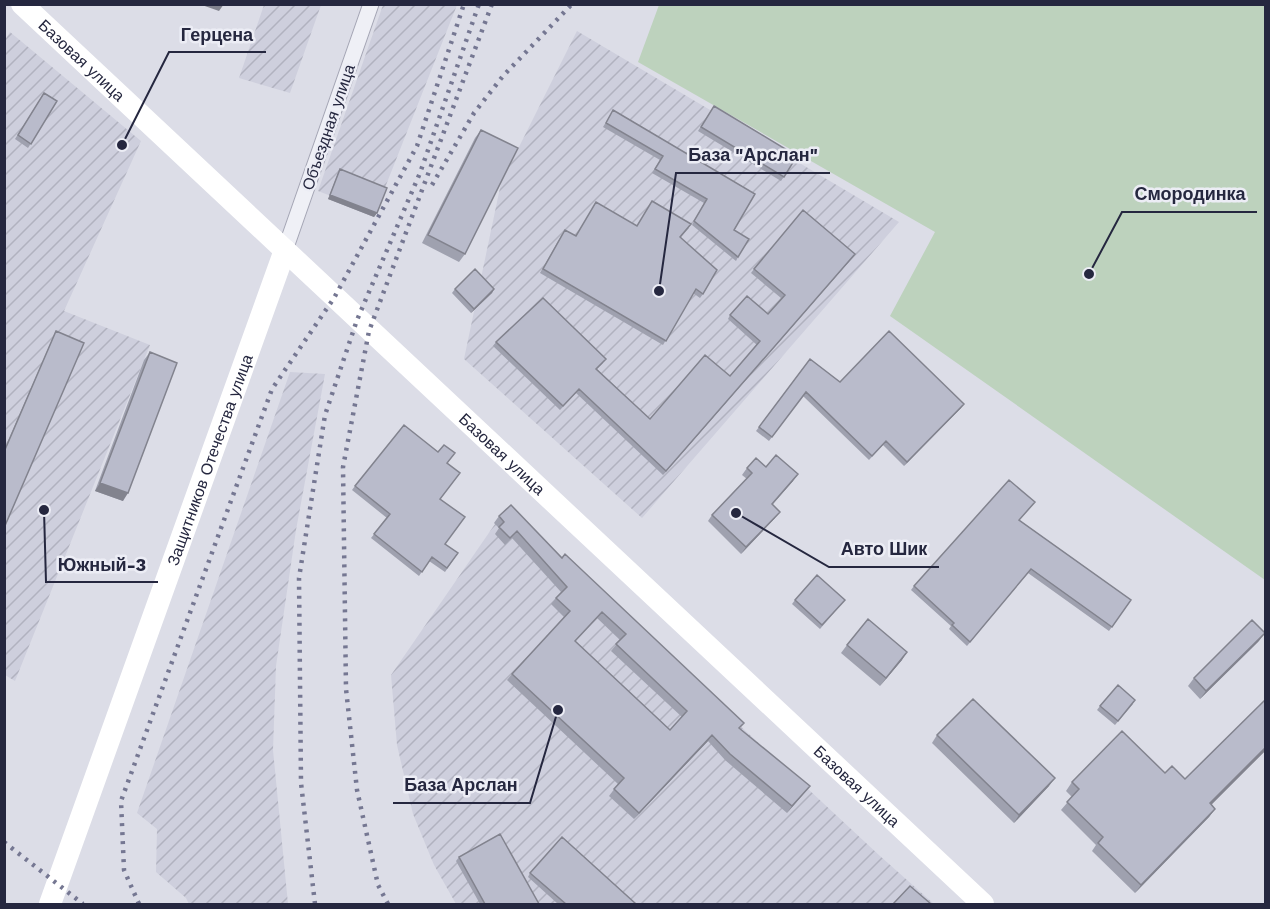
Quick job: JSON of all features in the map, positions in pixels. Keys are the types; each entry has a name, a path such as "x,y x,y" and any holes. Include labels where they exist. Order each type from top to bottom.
{"main road":[{"name":"Базовая улица","path":"22,4 983,904"},
{"name":"Защитников Отечества улица","path":"50,904 285,250"}],"street":[{"name":"Объездная улица","path":"285,250 371,4"}],"shaded area":[{"path":"264,5 321,5 290,93 239,78"},
{"path":"383,5 457,5 375,213 318,191"},
{"path":"577,31 899,222 642,518 464,359 501,183"},
{"path":"10,32 141,141 64,311 150,345 15,681 5,675 4,41"},
{"path":"290,372 325,374 296,530 276,666 273,750 288,904 189,904 186,898 156,872 157,829 137,813"},
{"path":"506,508 934,904 456,904 434,865 413,814 397,745 391,675"}],"green space":[{"path":"659,5 1265,5 1265,580 890,316 935,232 638,62"}],"building":[{"path":"44,93 57,101 31,144 18,135"},
{"path":"714,106 797,156 784,177 701,127"},
{"path":"613,110 755,194 734,230 749,239 738,257 694,221 707,199 655,169 663,156 606,123"},
{"path":"481,130 518,148 465,254 428,235"},
{"path":"340,169 387,188 377,213 330,195"},
{"path":"652,201 691,224 680,237 717,270 703,294 696,289 666,341 543,269 565,230 576,236 596,202 637,226"},
{"path":"803,210 855,254 666,471 579,389 563,406 496,342 543,298 606,359 596,369 650,419 705,355 730,376 760,341 730,315 747,296 768,314 785,295 754,269"},
{"path":"475,269 494,289 474,309 455,289"},
{"path":"56,331 84,343 4,528 4,452"},
{"path":"889,331 964,404 907,462 886,441 872,456 806,392 772,437 759,427 810,359 840,382"},
{"path":"150,352 177,363 128,493 100,483"},
{"path":"404,425 438,452 444,445 455,453 447,463 460,473 440,499 465,517 445,544 458,553 447,568 432,557 422,572 374,534 390,514 355,486"},
{"path":"776,455 798,474 772,504 780,512 746,547 712,515 752,473 747,468 756,458 766,467"},
{"path":"1009,480 1035,502 1019,520 1131,600 1112,627 1031,569 970,642 952,625 954,623 914,586"},
{"path":"511,505 562,558 565,554 744,723 739,728 810,786 792,806 730,754 712,735 639,813 614,789 624,778 512,674 570,611 556,598 567,587 517,531 510,538 499,527 504,522 499,516","holes":["602,612 626,634 616,644 687,711 670,730 575,641"]},
{"path":"817,575 845,600 822,625 795,600"},
{"path":"868,619 907,652 886,678 847,645"},
{"path":"1252,620 1265,633 1206,691 1194,678"},
{"path":"1118,685 1135,700 1118,721 1100,706"},
{"path":"973,699 1055,778 1019,815 937,735"},
{"path":"1266,699 1266,747 1210,803 1215,809 1141,885 1098,843 1103,837 1067,802 1079,789 1072,782 1122,731 1165,773 1172,766 1185,779"},
{"path":"500,834 539,904 485,904 459,857"},
{"path":"562,837 636,904 566,904 530,873"},
{"path":"910,886 931,904 893,904"}],"railway":[{"path":"139,904 124,870 121,801 272,389 334,298 417,146 464,4"},
{"path":"315,904 301,783 299,578 325,415 357,320 420,173 479,4"},
{"path":"388,904 378,885 357,790 346,689 343,467 369,331 492,4"},
{"path":"432,185 474,113 503,76 572,4"},
{"path":"4,842 83,904"}],"place":[{"name":"Герцена","path":"122,145"},
{"name":"Смородинка","path":"1089,274"},
{"name":"База \"Арслан\"","path":"659,291"},
{"name":"Южный-3","path":"44,510"},
{"name":"Авто Шик","path":"736,513"},
{"name":"База Арслан","path":"558,710"}]}
